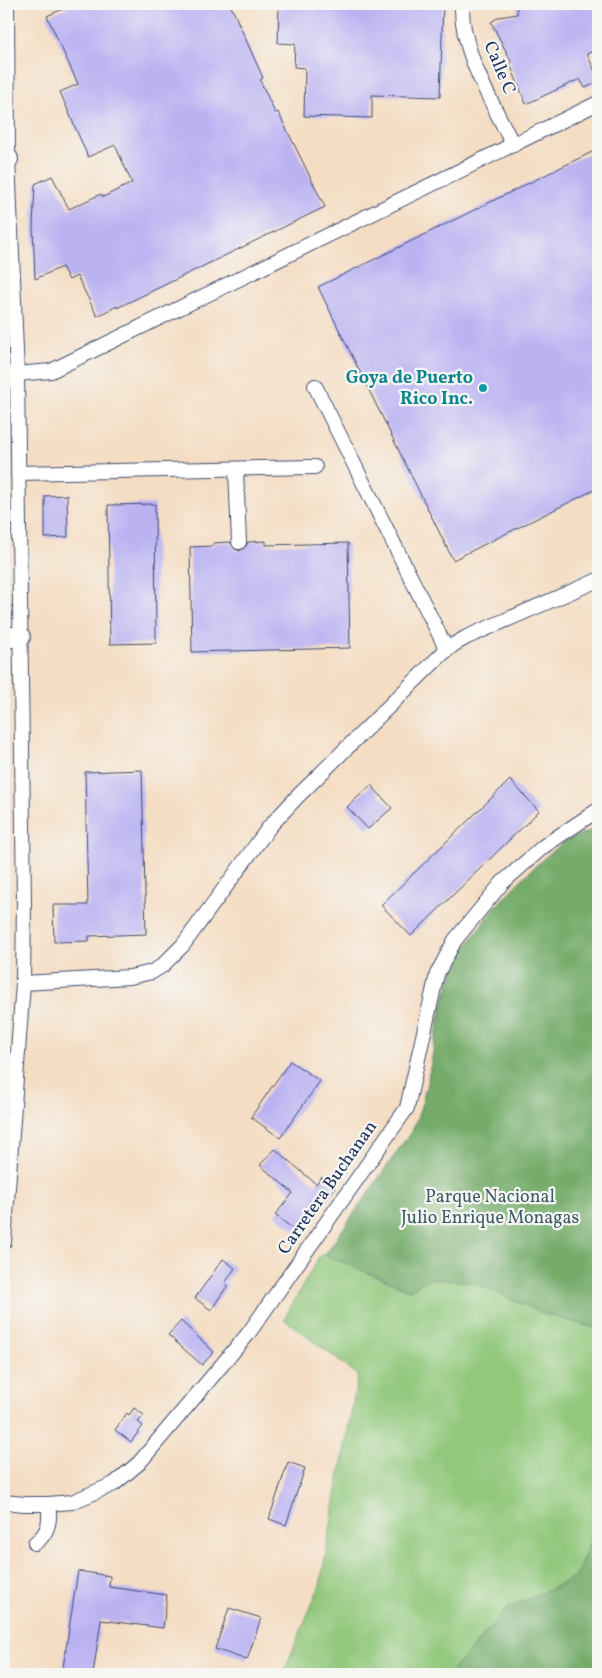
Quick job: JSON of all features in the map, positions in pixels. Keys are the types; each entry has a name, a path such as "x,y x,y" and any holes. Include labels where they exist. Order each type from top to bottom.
{"street":[{"path":"4,1242 23,983 24,902 12,637 18,473 17,374 6,159 7,4"},
{"name":"Calle C","path":"462,4 461,18 470,56 513,145"},
{"path":"4,378 17,374 51,372 598,103"},
{"path":"4,369 17,374"},
{"path":"315,386 447,650"},
{"path":"18,473 315,467"},
{"path":"236,469 239,542"},
{"path":"23,983 130,977 152,972 162,966 184,945 270,826 297,797 447,650 467,637 598,580"},
{"name":"Carretera Buchanan","path":"4,1502 48,1504 72,1502 114,1484 139,1463 248,1334 407,1108 437,974 455,940 502,883 544,846 598,810"},
{"path":"35,1542 44,1535 50,1523 48,1504"}],"green space":[{"path":"598,828 598,1674 283,1674 320,1585 358,1375 284,1319 320,1255 325,1255 413,1129 427,1086 441,1011 447,990 454,971 473,937 497,905 549,854 571,838"},
{"name":"Parque Nacional Julio Enrique Monagas","path":"598,828 598,1329 542,1313 473,1282 428,1279 409,1290 325,1255 413,1129 427,1086 441,1011 447,990 454,971 473,937 497,905 549,854 576,836"},
{"path":"598,1519 598,1674 449,1674 507,1609 576,1577"}],"building":[{"path":"74,4 230,4 263,78 260,80 275,113 278,112 325,207 97,316 77,276 69,280 62,267 35,279 33,226 35,184 52,176 69,209 101,194 103,197 132,183 115,145 88,157 60,92 78,84 47,16"},
{"path":"279,4 443,4 440,97 372,95 372,118 304,116 305,68 294,67 295,44 278,43"},
{"path":"517,4 592,4 598,15 598,48 587,54 598,82 585,88 580,79 526,104 510,64 512,63 491,22 499,17 517,14"},
{"name":"Goya de Puerto Rico Inc.","path":"598,149 598,488 453,560 318,287"},
{"path":"67,495 68,537 45,538 45,496"},
{"path":"155,504 156,643 110,644 108,505"},
{"path":"266,541 266,545 348,543 350,648 192,652 190,547 213,546 213,543 230,542 235,549 240,551 248,542"},
{"path":"142,770 146,934 89,936 89,941 54,942 53,905 88,905 85,772"},
{"path":"510,780 539,811 411,936 381,905"},
{"path":"371,785 392,808 368,829 347,807"},
{"path":"290,1061 320,1081 280,1138 251,1117"},
{"path":"275,1149 316,1184 322,1177 335,1188 315,1212 313,1210 296,1231 275,1215 293,1193 260,1165"},
{"path":"223,1259 235,1268 225,1283 228,1285 211,1310 195,1298"},
{"path":"181,1321 214,1352 202,1365 168,1335"},
{"path":"134,1408 144,1415 138,1422 143,1426 131,1442 115,1430 127,1413 129,1415"},
{"path":"288,1462 305,1468 286,1525 269,1519"},
{"path":"78,1571 110,1576 109,1587 167,1595 163,1628 101,1620 93,1674 62,1674"},
{"path":"229,1608 261,1618 247,1660 215,1649"}],"place":[{"name":"Goya de Puerto Rico Inc.","path":"483,388"}]}
